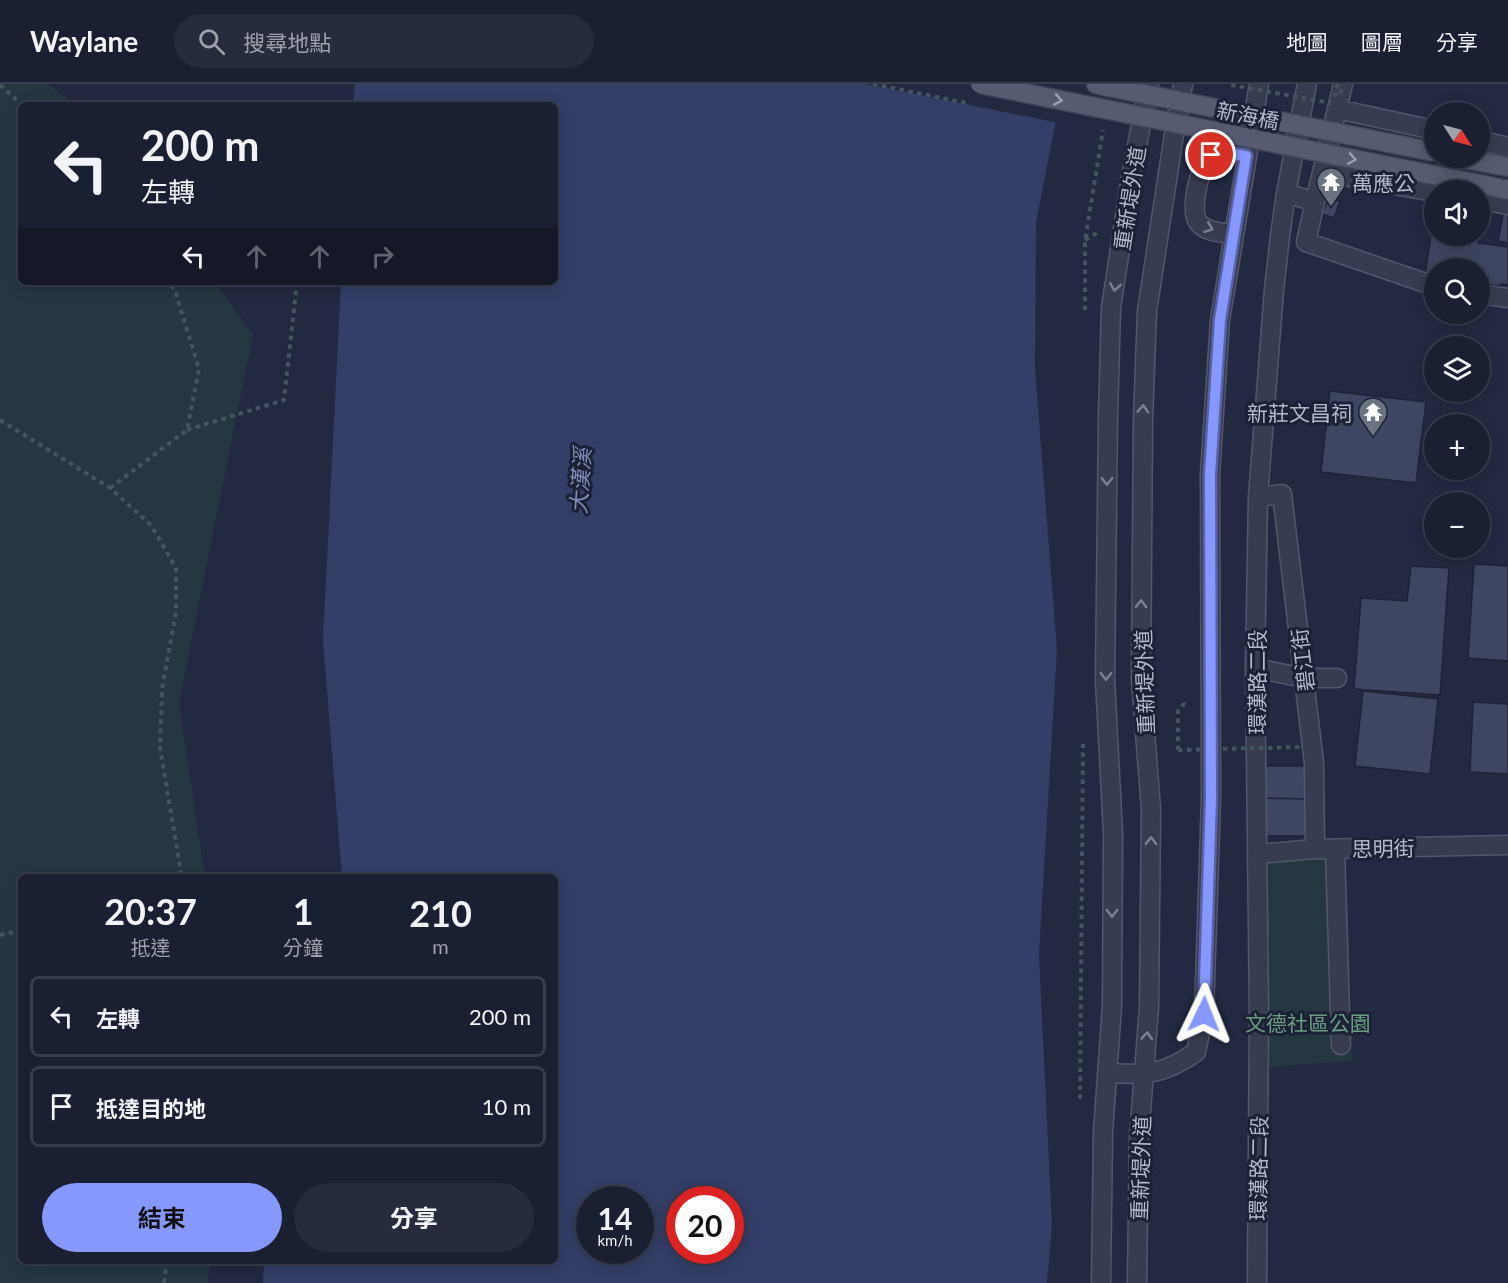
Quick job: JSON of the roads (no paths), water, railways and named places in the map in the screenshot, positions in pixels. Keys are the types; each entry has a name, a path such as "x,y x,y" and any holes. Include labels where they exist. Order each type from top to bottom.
{"main road":[{"name":"新海橋","path":"980,84 1508,190"},
{"name":"新海橋","path":"1096,84 1424,150"},
{"path":"1490,164 1508,167"}],"street":[{"name":"重新堤外道","path":"1101,1283 1103,1132 1112,1006 1113,833 1105,680 1108,415 1112,308 1131,177 1149,84"},
{"name":"重新堤外道","path":"1137,1283 1139,1137 1149,1007 1151,809 1141,680 1143,420 1147,311 1174,128 1183,84"},
{"path":"1107,1073 1145,1075 1178,1065 1196,1052 1204,1014 1211,798 1210,474 1220,320 1259,84"},
{"name":"環漢路二段","path":"1257,1283 1259,1012 1255,668 1258,497 1274,290 1286,193 1307,84"},
{"path":"1343,84 1334,106 1306,242 1424,283"},
{"path":"1334,106 1424,128"},
{"path":"1490,143 1508,147"},
{"path":"1233,234 1206,230 1195,217 1194,208 1204,161 1220,152 1246,156"},
{"path":"1322,172 1424,190"},
{"path":"1286,193 1315,202"},
{"path":"1490,202 1508,205"},
{"path":"1490,296 1508,298"},
{"name":"碧江街","path":"1258,497 1282,494 1314,763 1315,849"},
{"path":"1255,668 1304,678 1337,678"},
{"name":"思明街","path":"1258,855 1315,849 1508,845"},
{"path":"1335,849 1341,1045"}],"water":[{"name":"大漢溪","path":"355,84 1063,84 1036,223 1035,369 1057,649 1039,954 1052,1225 1047,1283 263,1283 264,1264 558,1264 558,874 342,874 323,641 341,285 558,285 558,102 353,102"}],"place":[{"name":"萬應公","path":"1331,208"},
{"name":"新莊文昌祠","path":"1373,438"}],"park label":[{"name":"文德社區公園","path":"1308,1022"}]}
